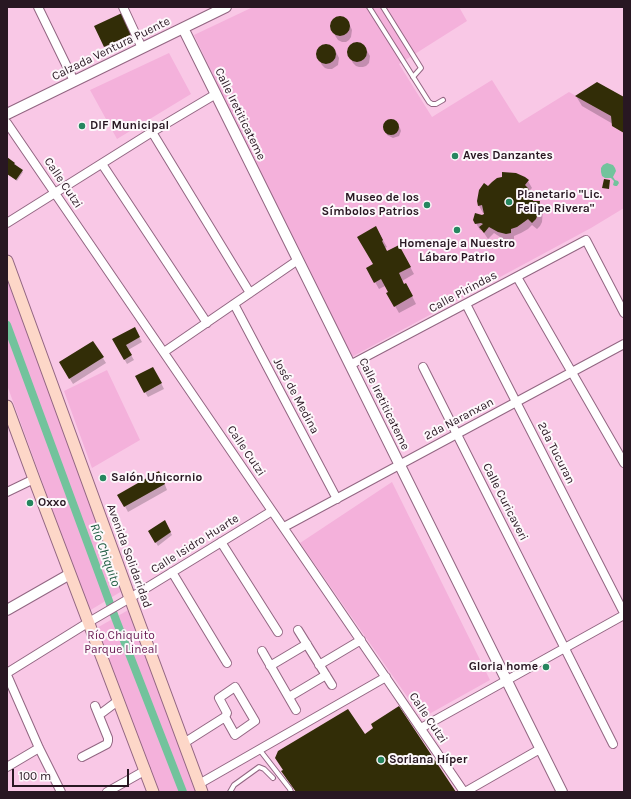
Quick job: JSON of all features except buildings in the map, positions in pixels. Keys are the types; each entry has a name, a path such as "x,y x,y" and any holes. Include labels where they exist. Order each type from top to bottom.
{"main road":[{"name":"Avenida Solidaridad","path":"7,261 200,788"},
{"path":"7,406 146,770 153,792"}],"street":[{"path":"38,7 74,81"},
{"path":"123,7 142,48"},
{"name":"Calzada Ventura Puente","path":"7,114 223,8"},
{"name":"Calle Iretiticateme","path":"183,28 562,792"},
{"path":"7,223 152,132 216,94"},
{"name":"Calle Cutzi","path":"7,123 465,792"},
{"path":"152,132 250,293"},
{"path":"102,164 207,323"},
{"name":"Calle Pirindas","path":"350,366 586,240 624,313"},
{"path":"164,352 298,260"},
{"path":"517,277 624,463"},
{"name":"José de Medina","path":"234,304 337,499"},
{"name":"2da Tucuran","path":"466,304 624,614"},
{"name":"2da Naranxan","path":"284,527 624,344"},
{"name":"Calle Curicaveri","path":"423,367 614,744"},
{"path":"7,492 34,479"},
{"name":"Calle Isidro Huarte","path":"7,674 272,510"},
{"path":"221,542 278,632"},
{"path":"172,572 227,663"},
{"path":"7,610 70,574"},
{"path":"421,728 624,614"},
{"path":"298,630 332,686"},
{"path":"319,665 361,640"},
{"path":"270,666 307,644"},
{"path":"262,651 296,710"},
{"path":"7,674 39,748 61,792"},
{"path":"289,697 326,675"},
{"path":"200,788 259,749 386,677"},
{"path":"235,687 255,721 235,735 225,717 226,713 219,698 235,687"},
{"path":"99,715 119,700"},
{"path":"82,757 107,744 108,741 95,706"},
{"path":"184,743 225,717"},
{"path":"7,767 39,748"},
{"path":"465,792 540,749"},
{"path":"107,792 146,770"}],"lane":[{"path":"369,7 429,102 436,104 443,100"},
{"path":"383,7 419,63 421,68 413,77"},
{"path":"259,749 291,792"},
{"path":"230,792 234,785 259,768 264,769 272,778"}],"green space":[{"path":"253,7 459,7 467,21 399,64 432,117 492,80 519,123 569,92 611,116 612,126 624,133 624,208 591,228 348,359 194,35"},
{"path":"169,53 191,94 117,139 90,90"},
{"name":"Río Chiquito Parque Lineal","path":"7,271 122,591 89,611 7,385"},
{"path":"107,370 140,440 92,468 64,391"},
{"path":"392,482 490,680 422,718 300,543"},
{"name":"Río Chiquito Parque Lineal","path":"130,609 197,792 156,792 95,629"}],"shaded area":[{"path":"607,163 613,165 615,168 616,171 613,177 619,183 617,186 613,185 614,181 611,178 605,178 602,176 601,168"}],"waterway":[{"name":"Río Chiquito","path":"7,325 116,620 183,792"}],"place":[{"name":"DIF Municipal","path":"82,126"},
{"name":"Aves Danzantes","path":"455,156"},
{"name":"Planetario \"Lic. Felipe Rivera\"","path":"509,202"},
{"name":"Museo de los Símbolos Patrios","path":"427,205"},
{"name":"Homenaje a Nuestro Lábaro Patrio","path":"457,230"},
{"name":"Salón Unicornio","path":"103,478"},
{"name":"Oxxo","path":"30,503"},
{"name":"Gloria home","path":"546,667"},
{"name":"Soriana Híper","path":"381,760"}]}
